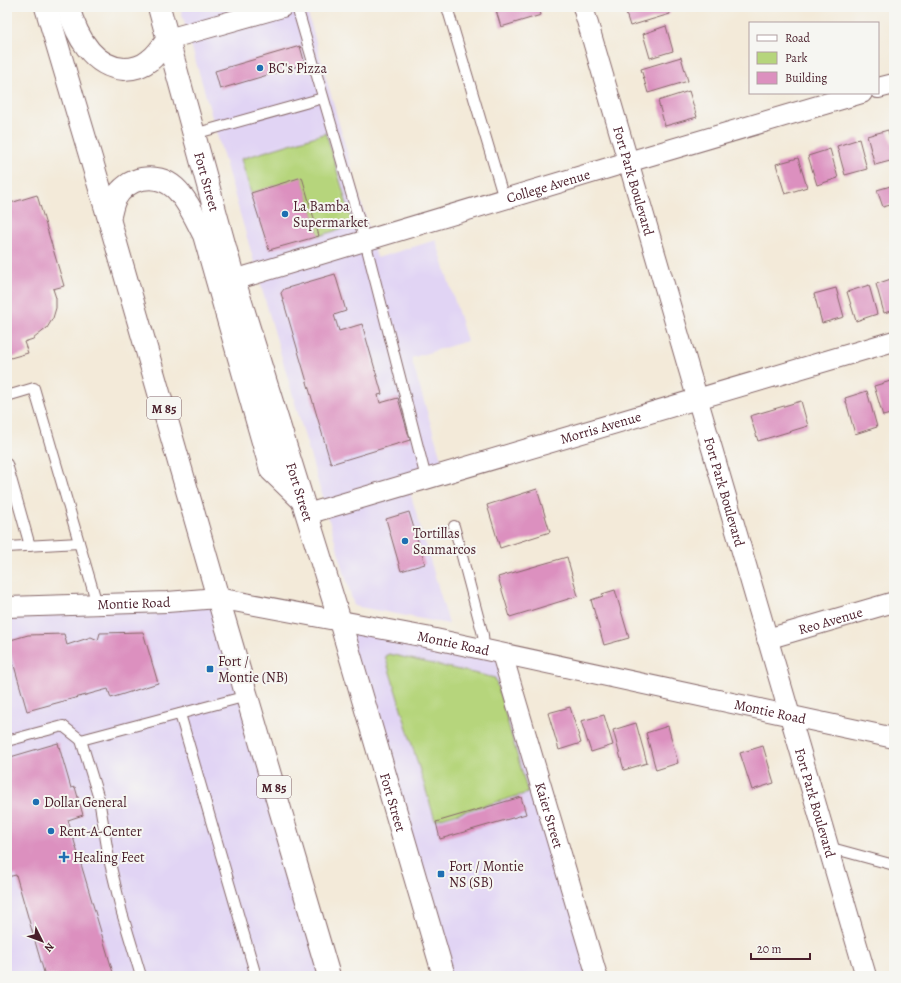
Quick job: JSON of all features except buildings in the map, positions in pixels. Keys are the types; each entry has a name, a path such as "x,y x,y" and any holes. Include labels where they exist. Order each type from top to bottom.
{"main road":[{"name":"M 85","path":"46,7 110,219 218,598 329,976"},
{"path":"68,7 76,31 84,44 103,62 116,68 130,69 143,65 151,60 168,39"},
{"name":"Fort Street","path":"159,7 234,280 340,621 444,976"},
{"path":"110,219 114,199 126,185 142,178 159,179 174,188 185,202 204,235 271,470 305,507"}],"street":[{"path":"168,39 248,12 282,7"},
{"name":"Fort Park Boulevard","path":"583,7 766,639 866,976"},
{"path":"879,88 894,84"},
{"name":"College Avenue","path":"234,280 859,94"},
{"name":"Morris Avenue","path":"305,507 426,478 894,341"},
{"name":"Montie Road","path":"7,607 167,602 218,598 493,652 894,738"},
{"name":"Reo Avenue","path":"766,639 894,602"},
{"name":"Kaier Street","path":"493,652 596,976"}],"lane":[{"path":"297,7 365,241 426,478"},
{"path":"447,7 504,199"},
{"path":"194,134 323,98"},
{"path":"7,396 34,388 97,604"},
{"path":"7,464 30,546"},
{"path":"454,526 483,635 493,652"},
{"path":"7,547 79,543"},
{"path":"81,740 247,696"},
{"path":"180,714 256,976"},
{"path":"7,741 63,726 81,740 99,799 122,913 141,976"},
{"path":"828,847 894,865"}],"shaded area":[{"path":"180,7 306,7 377,258 436,240 467,341 411,358 442,462 405,475 449,624 354,606"},
{"path":"218,598 329,976 7,976 7,607"},
{"path":"340,621 502,654 597,976 444,976"}],"green space":[{"path":"326,133 353,225 319,236 302,178 251,193 241,159"},
{"path":"389,654 495,678 528,793 435,820 385,656"}],"place":[{"name":"BC's Pizza","path":"260,68"},
{"name":"La Bamba Supermarket","path":"285,214"},
{"name":"Tortillas Sanmarcos","path":"405,541"},
{"name":"Fort / Montie (NB)","path":"210,669"},
{"name":"Dollar General","path":"36,802"},
{"name":"Rent-A-Center","path":"51,831"},
{"name":"Healing Feet","path":"64,857"},
{"name":"Fort / Montie NS (SB)","path":"441,874"}]}
